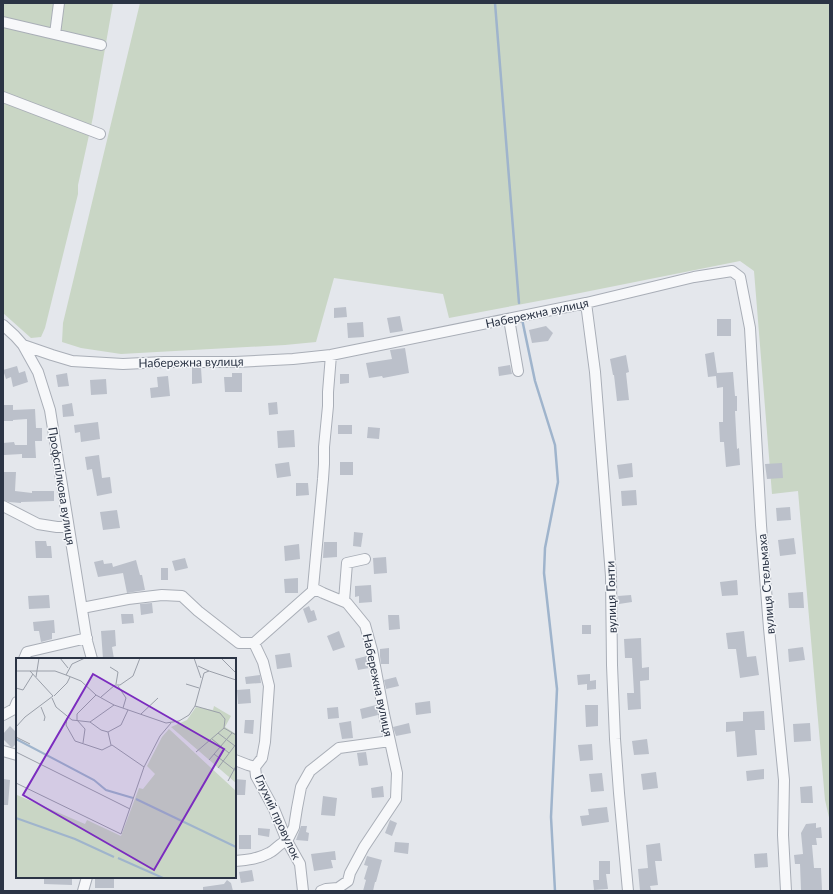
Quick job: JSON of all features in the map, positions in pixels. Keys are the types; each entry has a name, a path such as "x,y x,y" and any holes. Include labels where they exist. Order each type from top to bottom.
{"street":[{"path":"55,34 59,3"},
{"path":"3,22 101,45"},
{"path":"3,97 100,134"},
{"name":"Набережна вулиця","path":"23,345 72,360 123,364 164,362 235,362 293,359 331,355 586,303 694,277 732,271 740,277"},
{"name":"вулиця Стельмаха","path":"740,277 750,328 761,525 769,628 784,780 783,835 786,891"},
{"name":"вулиця Гонти","path":"586,303 595,372 612,576 612,665 615,739 628,891"},
{"path":"509,318 518,371"},
{"name":"Профспілкова вулиця","path":"3,325 23,345 38,372 50,410 68,527 92,658"},
{"path":"82,608 128,599 162,595 182,596 198,611 239,643 254,643 315,589 312,588 323,479 331,355"},
{"path":"3,506 38,524 68,527"},
{"path":"344,601 347,563 365,559"},
{"name":"Набережна вулиця","path":"315,589 348,603 366,626 397,773 396,799 364,847 350,873 348,881 338,888 320,891"},
{"path":"24,658 27,652 87,638"},
{"name":"Глухий провулок","path":"254,643 263,662 269,686 265,742 262,758 255,767 256,776 274,809 287,841 300,864 303,891"},
{"path":"3,715 14,709 16,704"},
{"path":"236,861 254,859 271,853 282,842 287,841 294,827 301,787 310,771 322,761 339,748 390,742"},
{"path":"3,751 16,755"},
{"name":"Глухий провулок","path":"236,760 255,767"},
{"path":"83,891 87,878"}],"green space":[{"path":"3,3 113,3 93,117 78,185 78,194 45,328 41,337 31,338 3,313"},
{"path":"140,3 830,3 830,822 825,800 798,491 772,494 754,271 740,261 449,318 443,294 334,278 316,342 121,354 81,348 62,342 63,323"}],"building":[{"path":"346,307 347,317 334,318 334,308"},
{"path":"400,316 403,331 390,333 387,318"},
{"path":"717,319 731,319 731,336 717,336"},
{"path":"363,322 364,337 348,338 347,323"},
{"path":"546,326 553,333 548,341 532,343 529,330"},
{"path":"405,348 409,373 383,378 382,376 369,378 366,363 392,359 390,350"},
{"path":"714,352 717,373 733,372 735,396 737,396 737,411 735,411 737,449 739,448 740,465 726,467 724,442 720,442 719,422 723,422 723,387 717,388 716,376 708,377 705,354"},
{"path":"626,355 629,372 626,373 629,400 617,401 614,375 610,359"},
{"path":"510,365 512,374 499,376 498,367"},
{"path":"17,366 19,373 25,371 28,382 13,387 11,377 6,379 3,370"},
{"path":"192,368 201,368 202,383 192,384"},
{"path":"67,373 69,386 58,387 56,375"},
{"path":"232,373 242,373 242,392 225,392 224,377 232,377"},
{"path":"340,374 349,374 349,383 340,384"},
{"path":"168,376 170,396 151,398 150,388 158,387 157,377"},
{"path":"106,379 107,394 91,395 90,380"},
{"path":"277,402 278,414 269,415 268,403"},
{"path":"72,403 74,416 63,417 62,405"},
{"path":"3,405 13,405 13,410 35,409 36,428 42,428 42,441 35,441 36,458 22,458 22,454 4,455 3,443 14,442 15,445 27,445 27,419 3,421"},
{"path":"98,422 100,439 81,442 80,432 75,433 74,425"},
{"path":"338,425 352,425 352,434 338,434"},
{"path":"368,427 380,428 379,439 367,438"},
{"path":"294,430 295,447 278,448 277,431"},
{"path":"99,455 102,478 110,477 112,493 97,496 92,469 87,470 85,457"},
{"path":"289,462 291,476 277,478 275,464"},
{"path":"340,462 353,462 353,475 340,475"},
{"path":"632,463 633,477 619,479 617,465"},
{"path":"782,463 783,478 767,479 765,464"},
{"path":"3,472 16,472 15,491 32,493 32,491 54,491 54,501 21,503 3,500"},
{"path":"296,483 308,483 309,495 296,496"},
{"path":"636,490 637,505 622,506 621,491"},
{"path":"790,507 791,520 777,521 776,508"},
{"path":"117,510 120,528 103,530 100,512"},
{"path":"354,532 363,533 361,547 353,546"},
{"path":"794,538 796,554 780,556 778,540"},
{"path":"35,541 46,541 47,546 51,546 52,558 36,558"},
{"path":"324,542 337,542 337,557 323,558"},
{"path":"299,544 300,559 285,561 284,546"},
{"path":"386,557 387,573 374,574 373,558"},
{"path":"185,558 188,568 175,571 172,561"},
{"path":"103,560 104,564 112,563 113,567 136,560 140,575 142,575 145,590 127,593 123,573 98,577 94,562"},
{"path":"161,568 168,568 168,580 161,580"},
{"path":"298,578 298,593 285,593 284,579"},
{"path":"737,580 738,595 722,596 720,582"},
{"path":"371,585 372,602 359,603 359,596 355,597 355,586"},
{"path":"803,592 804,608 789,608 788,593"},
{"path":"49,595 50,608 29,609 28,596"},
{"path":"631,595 632,602 619,604 618,596"},
{"path":"152,603 153,613 141,615 140,604"},
{"path":"309,606 311,611 314,610 317,620 308,623 303,609"},
{"path":"121,614 133,614 134,623 122,624"},
{"path":"388,615 399,615 400,629 389,630"},
{"path":"54,620 55,633 52,633 52,639 41,642 39,631 34,631 33,622"},
{"path":"582,625 591,625 591,634 582,634"},
{"path":"115,630 116,646 112,647 114,658 103,658 101,631"},
{"path":"339,631 345,647 333,651 327,636"},
{"path":"744,631 747,657 756,656 759,675 740,678 736,649 728,649 726,633"},
{"path":"641,638 642,668 649,667 649,680 640,681 641,709 628,710 627,693 634,693 632,658 625,658 624,639"},
{"path":"803,647 805,660 789,662 788,649"},
{"path":"389,648 389,664 381,664 380,649"},
{"path":"290,653 292,667 277,669 275,655"},
{"path":"367,656 369,668 358,670 355,659"},
{"path":"590,674 590,681 596,680 596,689 587,690 587,684 578,685 577,675"},
{"path":"260,675 261,683 246,684 245,677"},
{"path":"396,677 399,686 386,689 384,680"},
{"path":"250,689 251,703 238,704 237,690"},
{"path":"430,701 431,713 416,715 415,703"},
{"path":"376,705 378,715 362,719 360,709"},
{"path":"585,705 598,705 598,726 586,727"},
{"path":"338,707 339,718 328,719 327,708"},
{"path":"764,711 765,730 755,730 757,755 737,757 735,731 726,732 726,722 743,721 743,712"},
{"path":"245,720 254,720 253,734 244,733"},
{"path":"351,721 353,738 342,739 339,723"},
{"path":"409,723 411,733 396,736 393,727"},
{"path":"810,723 811,741 794,742 793,724"},
{"path":"10,726 16,732 16,744 13,747 11,747 3,739 3,734"},
{"path":"647,739 649,754 634,755 632,741"},
{"path":"592,744 593,760 580,761 578,745"},
{"path":"366,752 368,765 359,766 357,753"},
{"path":"764,769 764,779 747,781 746,771"},
{"path":"656,772 658,788 643,790 641,774"},
{"path":"602,773 604,791 591,792 589,774"},
{"path":"3,779 10,780 8,805 3,805"},
{"path":"236,779 246,780 245,795 236,795"},
{"path":"383,786 384,797 372,798 371,788"},
{"path":"812,786 813,803 801,803 800,787"},
{"path":"323,796 337,798 335,816 321,815"},
{"path":"607,807 609,822 582,826 580,816 589,815 588,809"},
{"path":"390,820 397,823 392,836 385,833"},
{"path":"816,823 816,828 821,827 822,838 816,838 817,845 812,845 814,868 821,868 822,890 801,890 800,864 795,864 794,855 803,854 801,833 806,824"},
{"path":"301,826 307,826 306,832 309,833 308,841 296,840"},
{"path":"258,828 270,829 269,837 258,835"},
{"path":"239,835 251,835 251,849 239,849"},
{"path":"395,842 409,843 408,854 394,852"},
{"path":"660,843 662,861 655,861 658,885 650,886 651,890 640,891 638,869 648,868 646,845"},
{"path":"335,851 336,860 331,860 333,868 314,871 311,854"},
{"path":"767,853 768,867 755,868 754,854"},
{"path":"367,856 382,860 373,891 363,891 366,880 364,879 368,866 364,865"},
{"path":"599,861 610,861 610,874 606,874 608,889 594,890 593,880 599,880"},
{"path":"252,870 254,881 241,883 239,872"},
{"path":"44,878 72,878 72,885 44,884"},
{"path":"95,878 114,878 114,888 95,888"},
{"path":"227,880 231,883 233,891 203,891 203,887 224,884"}],"waterway":[{"path":"495,3 519,303"},
{"path":"522,319 535,381 555,445 558,482 545,548 544,573 557,689 551,817 555,891"}]}
